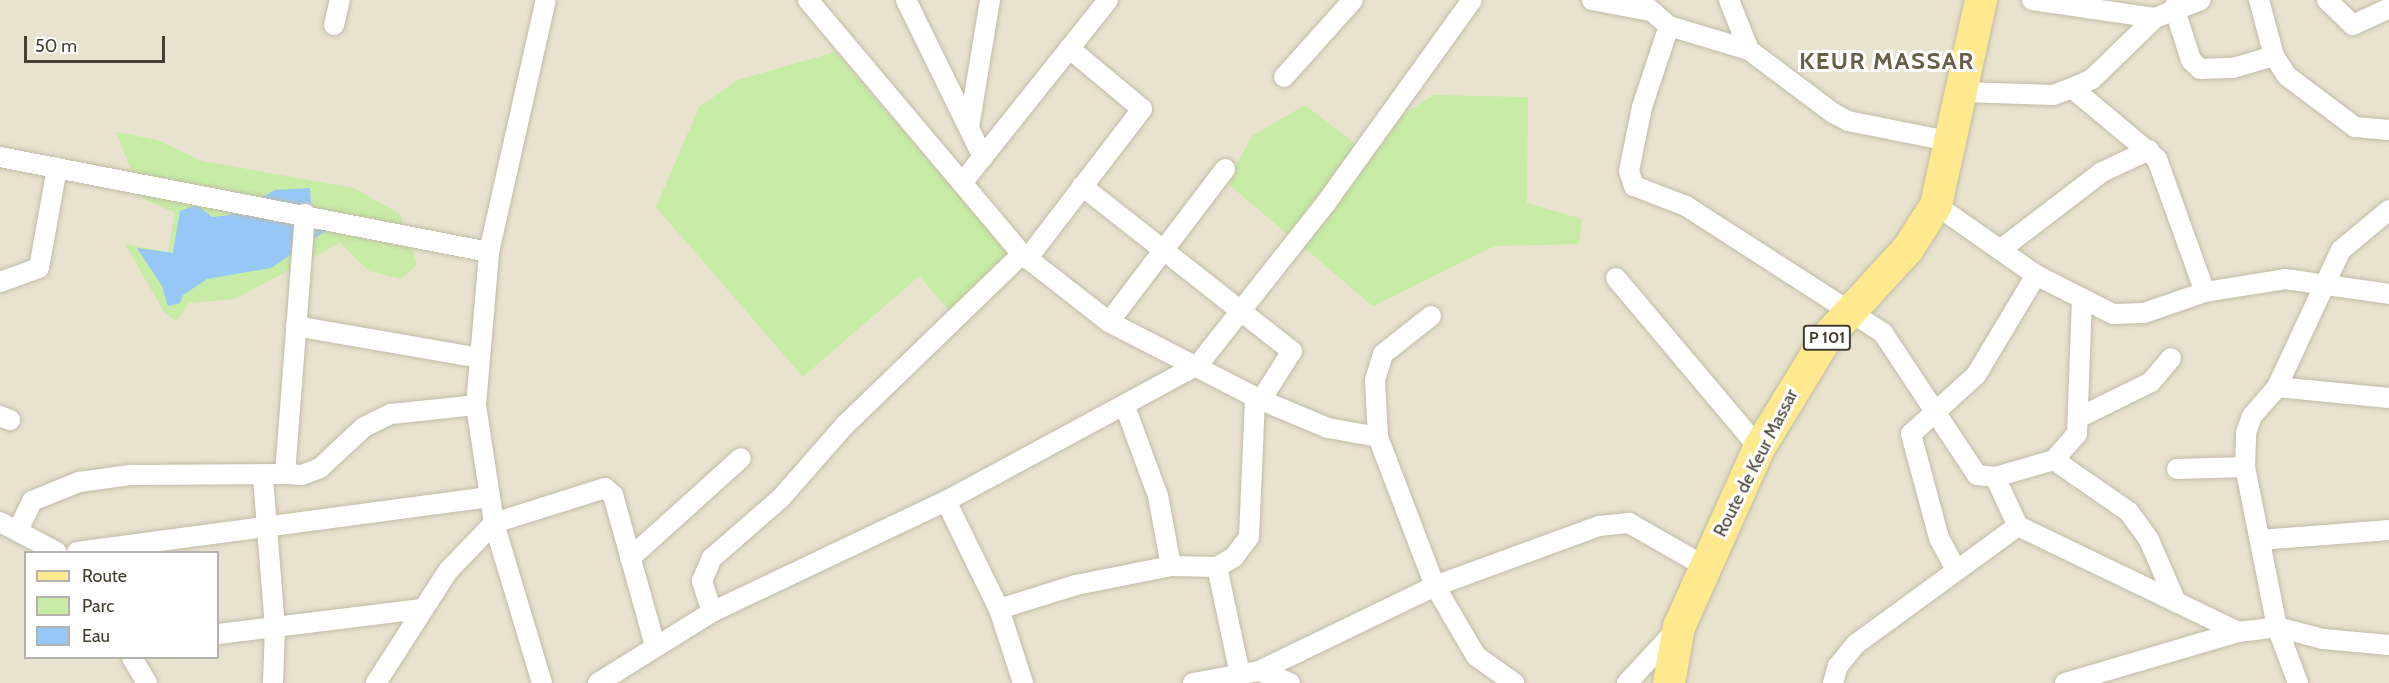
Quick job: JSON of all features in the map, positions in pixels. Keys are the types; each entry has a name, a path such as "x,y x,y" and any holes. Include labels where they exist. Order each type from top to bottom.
{"main road":[{"name":"Route de Keur Massar","path":"1668,683 1679,627 1704,566 1759,448 1799,377 1850,310 1908,249 1936,205 1953,142 1981,0"}],"street":[{"path":"334,25 340,0"},
{"path":"542,683 494,523 476,405 489,252 546,0"},
{"path":"808,0 1025,256 1109,322 1198,365 1258,399 1328,428 1378,437"},
{"path":"906,0 983,157"},
{"path":"969,127 990,0"},
{"path":"962,183 1108,0"},
{"path":"1284,76 1353,0"},
{"path":"598,683 655,645 712,612 946,501 1126,409 1198,365 1472,0"},
{"path":"1592,0 1644,6 1668,26 1749,50 1848,121 1953,142"},
{"path":"1729,0 1749,50"},
{"path":"2032,0 2155,18"},
{"path":"1963,92 2053,95 2072,88 2092,79 2155,18 2174,8 2201,0"},
{"path":"2259,0 2274,56 2287,76 2355,127 2389,130"},
{"path":"2327,0 2339,17 2353,25 2389,8"},
{"path":"2174,8 2191,60 2200,69 2233,68 2274,56"},
{"path":"1668,26 1642,107 1630,181 1686,206 1883,333 1912,383 1937,409 1977,475 1995,477 2054,460 2077,434 2080,417 2076,369 2082,299"},
{"path":"712,612 702,581 712,558 781,498 845,425 1025,256 1142,109 1069,48"},
{"path":"2072,88 2149,150 2167,178 2205,292"},
{"path":"2000,250 2102,172 2149,150"},
{"path":"0,158 305,214 489,252"},
{"path":"1,282 39,268 57,168"},
{"path":"1109,322 1225,169"},
{"path":"999,609 1076,585 1171,566 1217,567 1234,557 1249,537 1258,399 1292,351 1242,309 1082,186"},
{"path":"1936,205 2036,275 2082,299 2129,316 2205,292 2285,279 2322,282 2389,294"},
{"path":"2298,683 2277,627 2245,467 2252,416 2277,387 2322,282 2341,250 2389,210"},
{"path":"285,474 305,214"},
{"path":"1955,568 1940,538 1910,444 1911,434 1976,375 2036,275"},
{"path":"1616,278 1759,448"},
{"path":"1431,316 1383,354 1375,381 1378,437 1435,586 1476,656 1514,683"},
{"path":"296,326 479,358"},
{"path":"2080,417 2151,382 2171,358"},
{"path":"2277,387 2389,398"},
{"path":"55,551 9,525 32,501 79,482 131,475 263,478 285,474 302,476 320,468 364,427 391,414 476,405"},
{"path":"1126,409 1158,496 1171,566"},
{"path":"630,558 741,458"},
{"path":"2054,460 2129,512 2149,540 2176,603"},
{"path":"2177,469 2245,467"},
{"path":"1995,477 2018,526 2238,632"},
{"path":"263,478 275,628 273,683"},
{"path":"376,683 448,571 494,523 605,488 614,495 655,645"},
{"path":"84,551 489,497"},
{"path":"946,501 999,609 1023,683"},
{"path":"1249,676 1435,586 1599,526 1629,524 1704,566"},
{"path":"1833,683 1838,666 1856,644 1955,568 2018,526"},
{"path":"2260,540 2389,530"},
{"path":"1217,567 1249,676"},
{"path":"219,634 422,609"},
{"path":"1627,683 1679,627"},
{"path":"2065,683 2238,632 2277,627 2341,642 2389,645"},
{"path":"133,659 147,683"},
{"path":"1193,683 1249,676 1290,683"}],"shaded area":[{"path":"0,0 2389,0 2389,683 0,683"}],"green space":[{"path":"835,52 1014,259 951,313 919,276 803,377 656,207 699,107 738,80"},
{"path":"1434,95 1528,97 1527,203 1582,219 1579,244 1495,246 1373,306 1227,183 1252,136 1305,105 1356,144"},
{"path":"116,132 158,140 202,161 354,188 400,214 417,264 401,279 369,271 340,243 235,299 189,303 176,321 164,312 125,244 168,252 175,213 142,198"}],"water":[{"path":"310,188 311,206 331,213 333,226 271,268 207,279 183,295 180,303 168,306 162,286 137,248 173,253 180,211 197,205 212,217 230,215 275,190"}],"district":[{"name":"KEUR MASSAR","path":"1887,61"}]}
